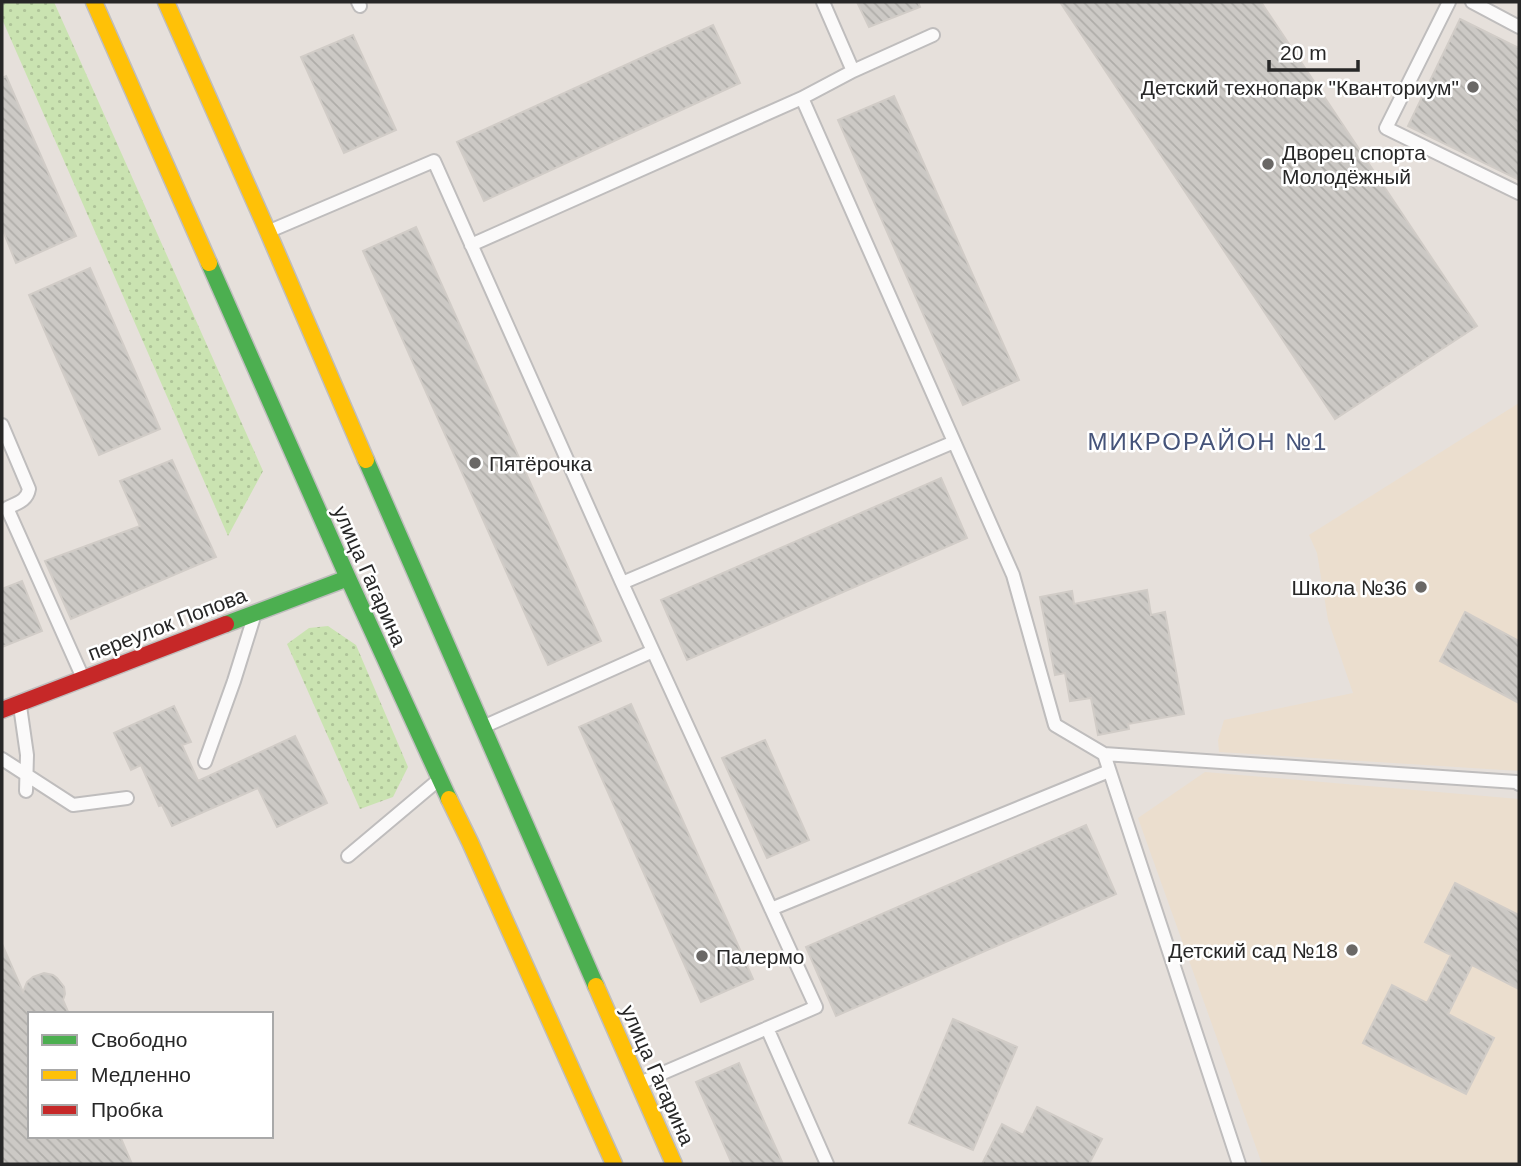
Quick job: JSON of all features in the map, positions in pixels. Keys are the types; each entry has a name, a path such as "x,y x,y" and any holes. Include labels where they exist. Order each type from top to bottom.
{"main road":[{"name":"улица Гагарина","path":"94,2 348,578 614,1164"},
{"name":"улица Гагарина","path":"166,2 674,1164"},
{"name":"переулок Попова","path":"2,710 348,578"}],"lane":[{"path":"823,2 853,71"},
{"path":"1448,2 1386,128 1519,193"},
{"path":"1472,2 1519,27"},
{"path":"471,245 802,98 853,71 933,35"},
{"path":"802,98 1013,575 1055,725 1104,754 1519,784"},
{"path":"268,232 434,160 622,583 816,1007 639,1084"},
{"path":"2,425 29,489 28,496 21,502 4,509 83,679"},
{"path":"622,583 954,442"},
{"path":"205,762 255,613"},
{"path":"483,727 653,651"},
{"path":"20,702 27,755 26,791"},
{"path":"1104,754 1239,1164"},
{"path":"2,759 73,805 127,797"},
{"path":"771,909 1109,771"},
{"path":"348,856 439,780"},
{"path":"767,1028 827,1164"}],"shaded area":[{"name":"Школа №36","path":"1519,403 1519,771 1219,752 1218,740 1224,720 1353,693 1328,620 1317,553 1309,535"},
{"name":"Детский сад №18","path":"1205,772 1519,799 1519,1164 1262,1164 1138,818"}],"green space":[{"path":"2,2 54,2 263,471 228,536 2,19"},
{"path":"328,626 356,645 408,767 393,797 360,809 287,644 309,628"}],"building":[{"path":"857,2 918,2 920,7 869,27"},
{"name":"Дворец спорта Молодёжный","path":"1060,2 1261,2 1477,326 1335,419"},
{"name":"Детский технопарк \"Кванториум\"","path":"1460,19 1519,48 1519,180 1408,126"},
{"path":"713,25 740,83 484,201 457,142"},
{"path":"353,35 396,130 344,153 301,57"},
{"path":"6,76 76,236 16,263 2,228 2,78"},
{"path":"894,96 1019,380 963,405 838,120"},
{"path":"416,227 601,641 548,665 363,251"},
{"path":"90,268 160,429 99,455 29,295"},
{"path":"172,460 216,557 71,619 45,561 140,526 120,481"},
{"path":"941,478 967,538 687,660 661,600"},
{"path":"22,581 42,631 2,647 2,589"},
{"path":"1147,590 1151,615 1165,612 1184,714 1128,724 1129,729 1098,735 1091,698 1070,701 1065,673 1055,675 1040,597 1072,591 1074,604"},
{"path":"1465,612 1519,641 1519,703 1440,661"},
{"path":"631,704 753,979 701,1002 579,727"},
{"path":"174,706 191,742 182,745 198,781 295,736 327,803 277,827 258,788 172,826 162,805 159,806 141,765 131,770 114,733"},
{"path":"765,740 809,840 767,858 722,758"},
{"path":"1086,825 1116,894 836,1016 806,947"},
{"path":"1455,883 1519,915 1519,989 1472,965 1448,1014 1494,1038 1466,1094 1363,1043 1392,985 1427,1003 1451,955 1425,942"},
{"path":"2,944 23,992 27,982 33,977 44,973 53,975 64,987 63,1000 68,1012 28,1012 28,1138 121,1138 132,1164 2,1164"},
{"path":"953,1019 1017,1047 973,1150 909,1123"},
{"path":"739,1063 783,1164 732,1164 696,1082"},
{"path":"1037,1107 1102,1139 1089,1164 982,1164 1002,1124 1023,1135"}],"traffic: fast":[{"path":"209,263 449,799"},
{"path":"366,460 596,986"},
{"path":"226,624 348,578"}],"traffic: slow":[{"path":"94,2 209,263"},
{"path":"166,2 366,460"},
{"path":"449,799 614,1164"},
{"path":"596,986 674,1164"}],"traffic: jam":[{"path":"2,710 226,624"}],"place":[{"name":"Детский технопарк \"Кванториум\"","path":"1473,87"},
{"name":"Дворец спорта Молодёжный","path":"1268,164"},
{"name":"Пятёрочка","path":"475,463"},
{"name":"Школа №36","path":"1421,587"},
{"name":"Детский сад №18","path":"1352,950"},
{"name":"Палермо","path":"702,956"}],"district":[{"name":"МИКРОРАЙОН №1","path":"1208,441"}]}
